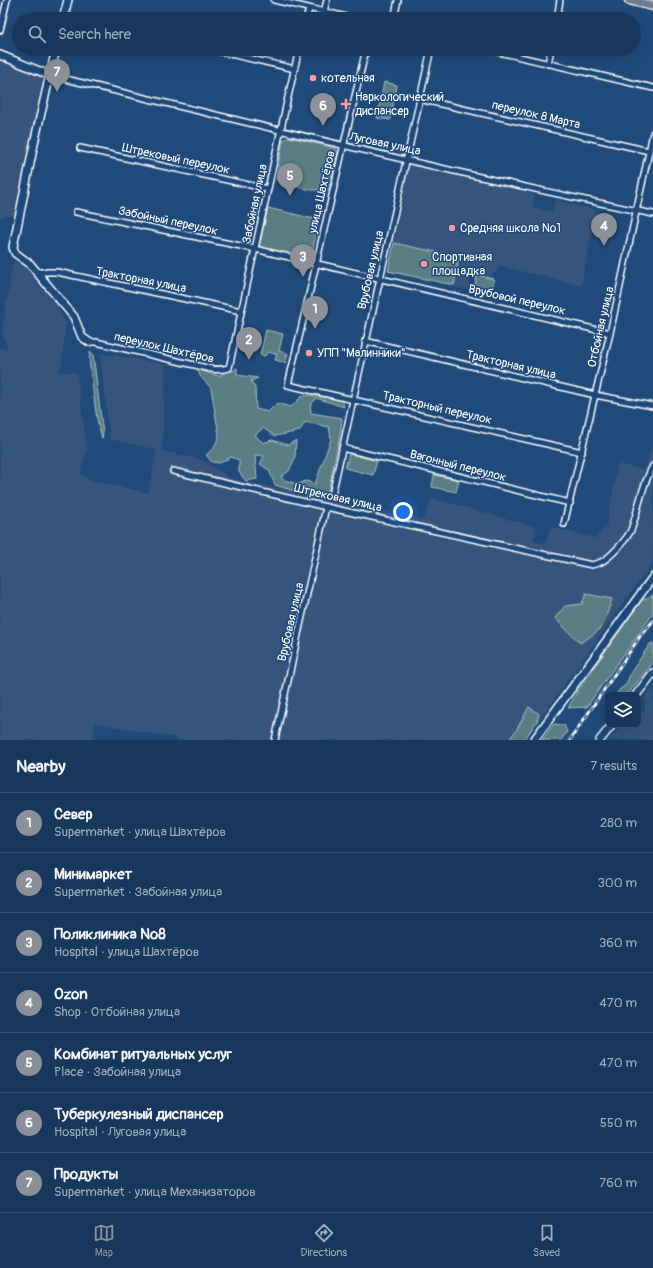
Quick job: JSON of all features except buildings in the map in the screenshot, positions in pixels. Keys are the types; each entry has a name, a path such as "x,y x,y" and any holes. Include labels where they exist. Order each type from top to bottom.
{"main road":[{"path":"629,0 653,6"}],"street":[{"path":"0,30 7,0"},
{"path":"65,12 68,0"},
{"path":"274,0 324,12 327,0"},
{"path":"395,12 398,0"},
{"path":"557,12 560,0"},
{"path":"308,12 309,8"},
{"name":"Луговая улица","path":"0,55 49,75 343,146 653,214"},
{"path":"54,56 13,246 15,253 30,264 74,317 82,337 89,342"},
{"path":"241,56 295,68"},
{"name":"Забойная улица","path":"231,364 241,311 298,56"},
{"name":"улица Шахтёров","path":"288,385 364,56"},
{"name":"Врубовая улица","path":"332,495 429,56"},
{"path":"515,56 653,88"},
{"path":"548,64 550,56"},
{"name":"переулок 8 Марта","path":"419,99 649,151"},
{"name":"Отбойная улица","path":"564,524 610,333 653,133"},
{"name":"Штрековый переулок","path":"80,148 268,189"},
{"name":"Забойный переулок","path":"76,212 255,249"},
{"name":"Врубовой переулок","path":"255,249 610,333"},
{"name":"Тракторная улица","path":"37,272 57,272 241,311"},
{"name":"Тракторная улица","path":"365,341 595,395 653,406"},
{"name":"переулок Шахтёров","path":"89,342 211,370 222,370 229,368 231,364"},
{"name":"Тракторный переулок","path":"288,385 582,452"},
{"name":"Вагонный переулок","path":"342,448 570,503"},
{"name":"Штрековая улица","path":"173,471 326,507 592,564 602,562 608,557 630,532 646,477 653,466"},
{"name":"Врубовая улица","path":"275,740 326,507"},
{"path":"534,740 653,577"},
{"path":"638,692 653,673"},
{"path":"600,740 610,728"}],"shaded area":[{"path":"0,59 40,74 44,80 14,217 7,215 0,217"},
{"name":"Средняя школа №1","path":"410,165 535,195 532,207 553,212 555,200 596,210 581,286 500,266 492,276 472,272 468,290 387,272"},
{"path":"13,261 23,265 34,276 39,285 55,302 66,323 61,368 59,368 58,371 77,373 87,450 80,474 87,479 148,493 157,450 110,439 100,353 166,364 162,451 199,459 233,479 423,519 432,498 537,527 533,540 545,544 551,527 595,538 606,527 618,464 643,470 653,446 653,562 525,740 177,740 177,738 96,723 92,740 0,740 0,348 8,349 2,333"},
{"path":"653,688 653,740 610,740 619,728 641,728 641,714 644,712 646,696"}],"green space":[{"path":"384,82 397,85 390,120 377,118"},
{"path":"289,137 335,148 338,152 328,191 309,190 276,180 283,140"},
{"path":"268,208 319,220 311,259 259,247"},
{"name":"Спортивная площадка","path":"394,243 459,257 454,285 388,271"},
{"path":"478,275 493,279 494,281 491,292 489,293 475,290 474,288"},
{"path":"266,330 283,334 279,351 288,354 285,363 275,360 277,354 267,352 265,356 260,355"},
{"path":"90,352 93,354 103,434 102,438 97,418 89,364"},
{"path":"237,368 237,375 258,378 251,381 255,388 256,409 268,412 277,403 291,407 302,396 310,395 342,400 344,407 316,398 310,406 311,413 342,418 341,430 328,492 319,499 275,485 269,470 260,464 264,456 255,455 257,479 246,481 239,472 239,460 231,457 220,463 212,462 206,455 214,448 219,436 211,388 200,376 198,370 219,376 229,370 233,371","holes":["305,422 329,427 331,439 315,484 306,481 298,484 284,480 281,477 289,471 295,458 296,440 288,445 272,440 263,443 255,435 263,428 275,436 300,431"]},
{"path":"349,454 377,461 373,475 345,468"},
{"path":"434,475 459,480 456,492 432,487"},
{"path":"586,594 612,599 603,625 594,634 580,643 555,618 565,606 582,604"},
{"path":"653,595 653,614 587,707 568,708 578,690 641,601"},
{"path":"653,643 653,663 629,692 618,692 626,685 631,672 650,644"},
{"path":"529,707 539,714 537,721 524,740 509,740 517,729"},
{"path":"554,724 564,725 567,732 561,740 542,740"}],"railway":[{"path":"570,740 641,635 653,621"}],"place":[{"name":"котельная","path":"313,78"},
{"name":"Продукты","path":"57,92"},
{"name":"Наркологический диспансер","path":"346,104"},
{"name":"Туберкулезный диспансер","path":"323,126"},
{"name":"Комбинат ритуальных услуг","path":"290,196"},
{"name":"Средняя школа №1","path":"452,228"},
{"name":"Ozon","path":"604,246"},
{"name":"Спортивная площадка","path":"424,264"},
{"name":"Поликлиника №8","path":"303,277"},
{"name":"Север","path":"315,329"},
{"name":"УПП \"Малинники\"","path":"309,353"},
{"name":"Минимаркет","path":"249,360"}]}
